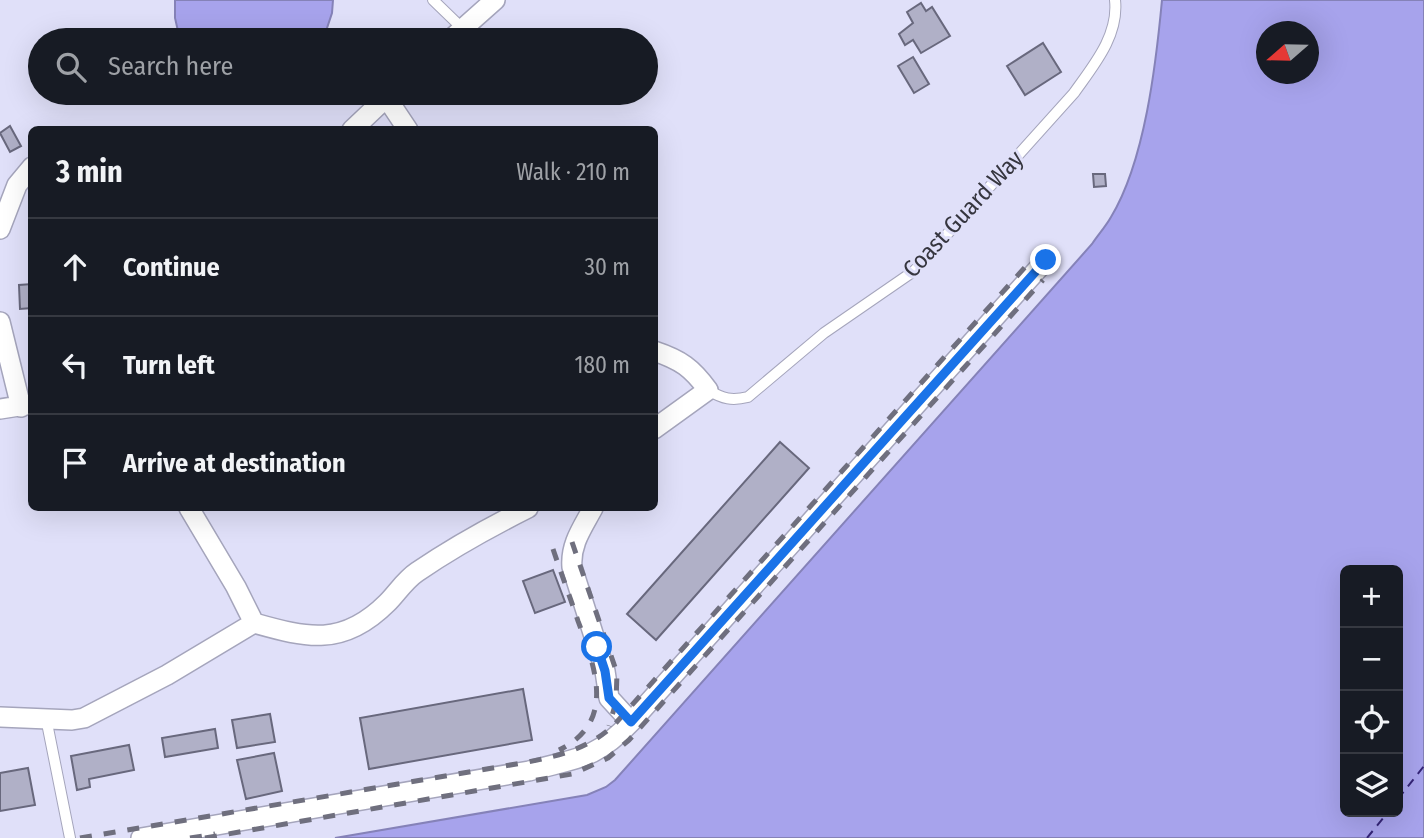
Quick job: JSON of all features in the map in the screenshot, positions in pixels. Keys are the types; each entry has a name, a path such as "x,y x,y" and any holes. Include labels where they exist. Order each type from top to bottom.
{"street":[{"path":"463,28 495,0"},
{"path":"356,126 378,105"},
{"path":"394,105 406,126"},
{"path":"0,229 16,185 28,172"},
{"path":"141,838 529,771 578,760 606,745 631,722 1046,260"},
{"path":"0,322 26,405 0,409"},
{"path":"658,352 676,358 695,372 708,390 658,426"},
{"path":"191,511 254,623"},
{"path":"0,717 72,720 97,712 167,675 254,623 296,635 318,637 338,633 368,620 387,604 414,574 484,530 522,511"},
{"path":"591,511 576,539 571,554 572,567 605,671 609,698 631,722"}],"lane":[{"path":"433,0 452,28"},
{"name":"Coast Guard Way","path":"708,390 734,401 748,397 824,333 914,271 1073,93 1097,62 1112,33 1115,0"},
{"path":"46,718 69,838"}],"shaded area":[{"path":"175,0 333,0 327,28 177,28"},
{"path":"1162,0 1424,0 1424,838 335,838 587,795 615,780 1092,244 1123,194 1140,141 1152,82"}],"building":[{"path":"921,3 926,11 932,7 950,36 921,53 913,40 905,45 899,34 913,23 907,12"},
{"path":"1043,43 1061,72 1025,95 1007,66"},
{"path":"913,57 929,84 914,93 898,66"},
{"path":"10,126 21,146 10,152 0,133"},
{"path":"1093,174 1105,174 1106,186 1094,187"},
{"path":"28,284 28,308 20,309 19,285"},
{"path":"780,442 809,468 656,640 627,614"},
{"path":"553,570 565,602 535,613 523,581"},
{"path":"523,689 532,740 369,769 360,718"},
{"path":"270,714 275,742 237,748 232,720"},
{"path":"215,729 218,748 165,757 162,738"},
{"path":"129,745 134,770 89,779 90,787 77,790 71,756"},
{"path":"274,753 282,791 246,799 237,760"},
{"path":"28,768 35,805 0,811 0,773"}],"ferry route":[{"path":"1403,793 1424,766"},
{"path":"1367,838 1384,817"}],"railway":[{"path":"80,838 528,762 563,754 594,740 614,725 1027,265"},
{"path":"205,838 572,774 608,758 629,740 1043,280"},
{"path":"572,542 617,673 616,702 609,726"},
{"path":"553,549 590,657 597,692 595,709 589,724 577,738 559,750"},
{"path":"190,838 215,834"}],"route":[{"path":"597,647 605,671 609,698 631,722 1046,260"}]}
